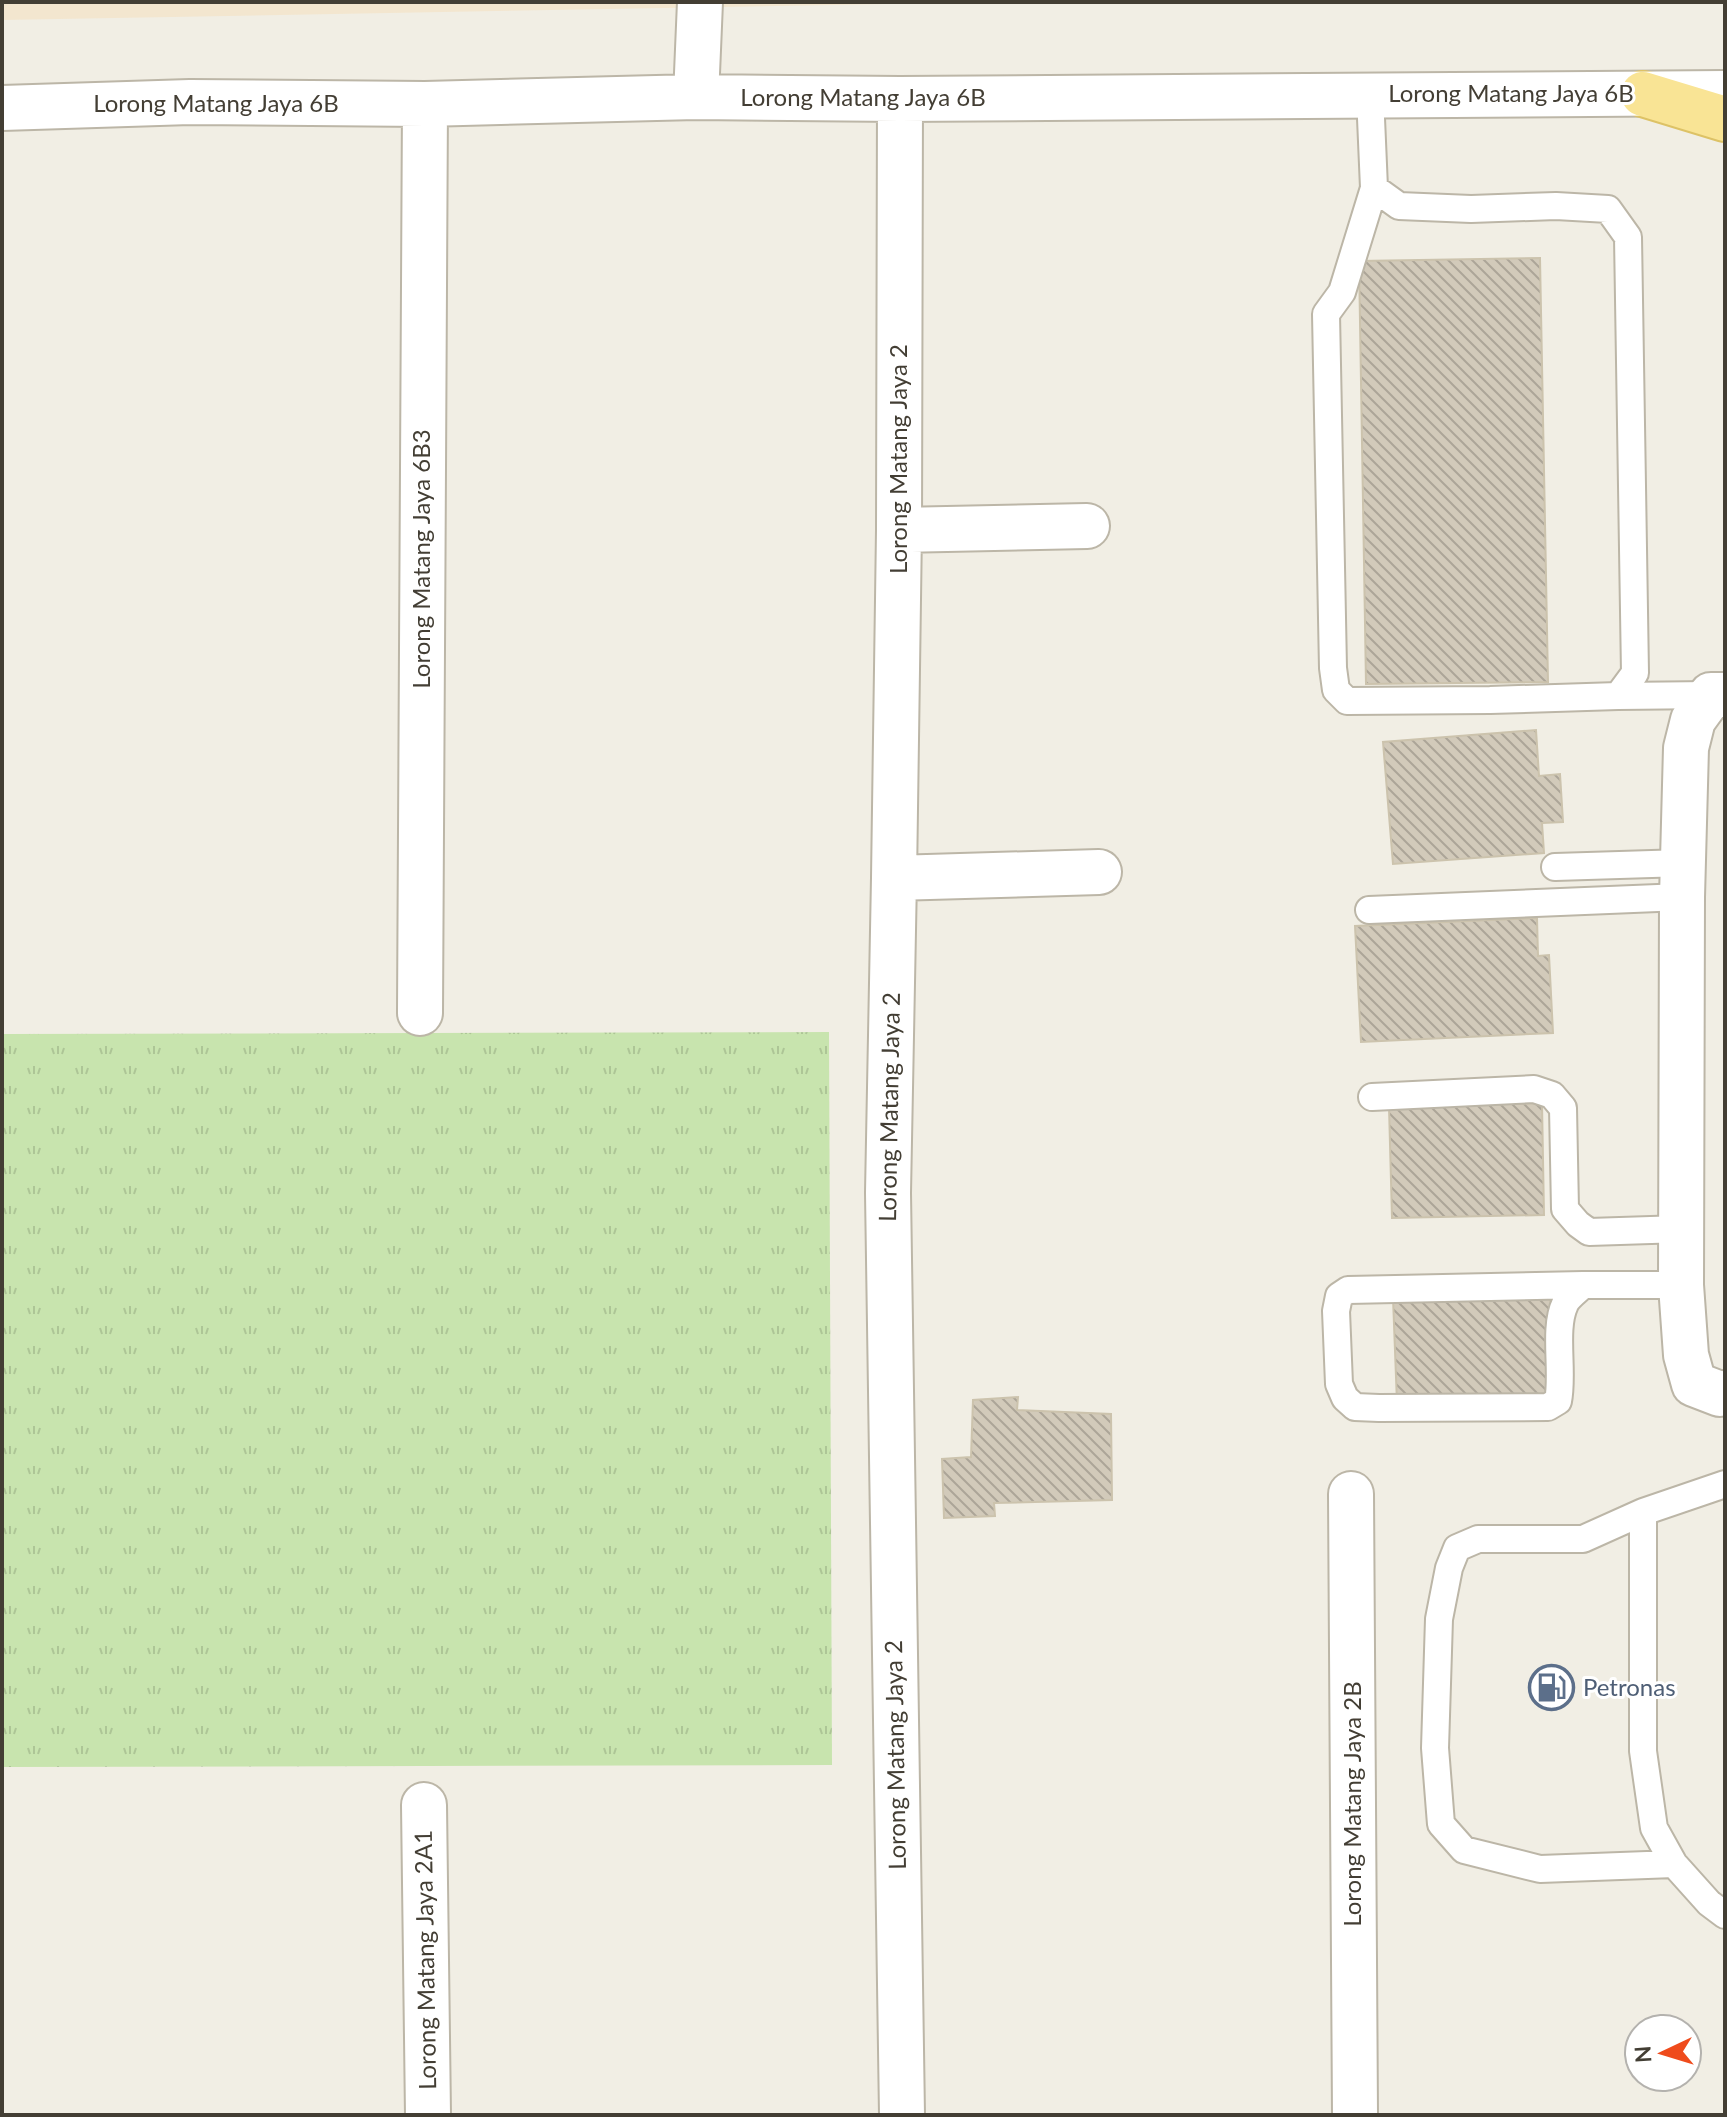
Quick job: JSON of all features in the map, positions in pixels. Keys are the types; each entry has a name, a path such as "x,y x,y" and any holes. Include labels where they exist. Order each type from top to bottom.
{"main road":[{"path":"1643,94 1725,119"}],"street":[{"path":"696,97 700,2"},
{"path":"1643,94 1725,78"},
{"name":"Lorong Matang Jaya 6B","path":"2,108 190,102 425,104 696,97 900,99 1725,93"},
{"name":"Lorong Matang Jaya 2","path":"900,99 899,530 888,1193 902,2115"},
{"name":"Lorong Matang Jaya 6B3","path":"420,1013 425,104"},
{"path":"899,530 1087,526"},
{"path":"1718,695 1693,720 1686,748 1681,1285 1686,1355 1694,1384 1725,1393"},
{"path":"894,878 1099,872"},
{"name":"Lorong Matang Jaya 2B","path":"1351,1494 1355,2115"},
{"name":"Lorong Matang Jaya 2A1","path":"424,1805 428,2115"}],"lane":[{"path":"1370,95 1374,188 1342,292 1326,314 1333,668 1336,690 1347,701 1718,695"},
{"path":"1374,188 1399,206 1608,209 1628,237 1635,673 1618,696"},
{"path":"1555,867 1683,880"},
{"path":"1369,910 1683,880"},
{"path":"1372,1097 1534,1089 1552,1095 1563,1108 1565,1209 1578,1224 1589,1232 1682,1229"},
{"path":"1583,1285 1565,1303 1560,1329 1560,1390 1558,1401 1548,1407 1355,1407 1345,1398 1339,1384 1336,1311 1339,1296 1348,1290 1583,1285 1681,1285"},
{"path":"1674,1864 1540,1869 1464,1850 1441,1824 1435,1748 1439,1619 1449,1568 1457,1548 1478,1539 1583,1539 1643,1512 1725,1484"},
{"path":"1643,1512 1643,1751 1654,1828 1674,1864 1709,1903 1725,1915"}],"shaded area":[{"path":"2,2 997,2 2,20"}],"green space":[{"path":"829,1032 832,1765 2,1767 2,1034"}],"building":[{"path":"1540,258 1548,682 1366,684 1359,261"},
{"path":"1536,730 1539,776 1560,774 1563,822 1542,823 1544,853 1393,864 1383,742"},
{"path":"1537,918 1538,956 1549,955 1553,1033 1361,1042 1355,926"},
{"path":"1542,1103 1544,1215 1392,1218 1389,1107"},
{"path":"1550,1292 1554,1397 1397,1403 1393,1298"},
{"path":"1018,1397 1017,1410 1111,1414 1112,1500 994,1503 995,1516 944,1518 942,1459 971,1457 973,1400"}],"place":[{"name":"Petronas","path":"1552,1688"}]}
